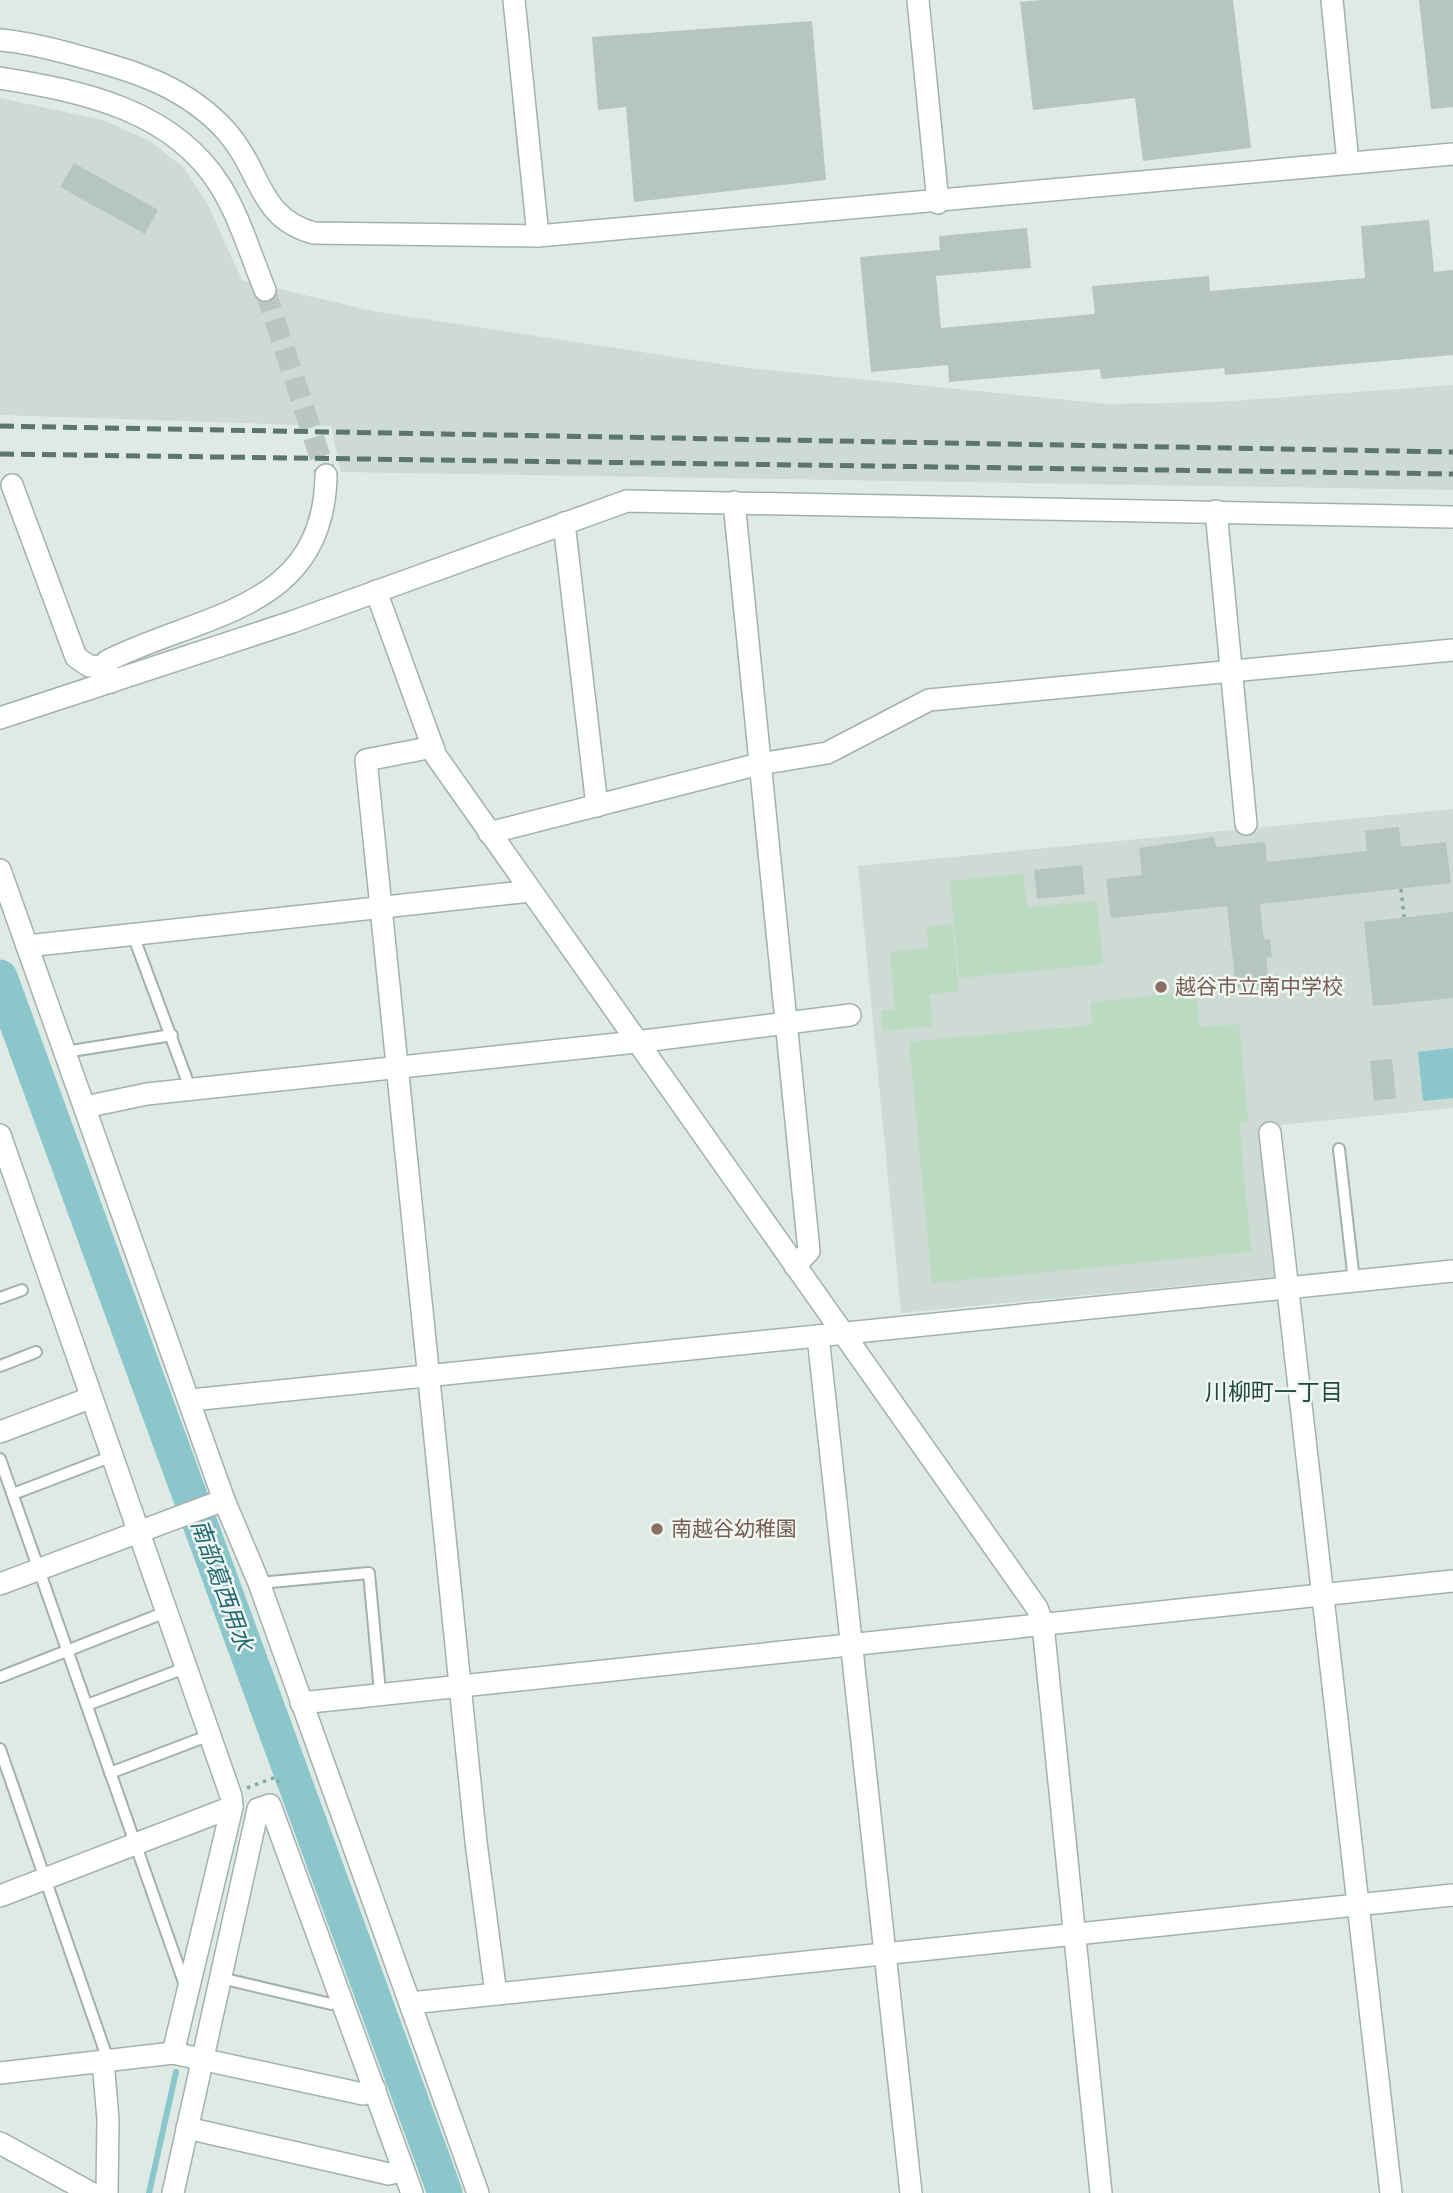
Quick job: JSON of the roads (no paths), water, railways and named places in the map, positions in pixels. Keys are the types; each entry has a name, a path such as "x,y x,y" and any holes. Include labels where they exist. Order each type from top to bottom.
{"street":[{"path":"514,0 538,236"},
{"path":"918,0 938,203"},
{"path":"1332,0 1348,163"},
{"path":"0,40 138,72 179,91 226,130 241,149 281,219 294,227 343,235 538,236 938,203 1453,154"},
{"path":"0,78 126,108 154,120 179,139 221,187 265,290"},
{"path":"108,674 107,661 135,647 254,602 282,583 301,561 322,517 326,475"},
{"path":"12,485 76,657 108,674"},
{"path":"0,719 108,674 145,673 627,501 1453,517"},
{"path":"734,502 809,1251 795,1266"},
{"path":"1216,511 1229,673 1246,824"},
{"path":"564,523 597,806"},
{"path":"376,591 433,747 489,834 1037,1608 1043,1625 1101,2193"},
{"path":"489,834 759,764 827,753 929,700 1453,650"},
{"path":"433,747 366,761 476,1842 496,1994"},
{"path":"0,870 191,1400 219,1501 259,1583 478,2193"},
{"path":"27,946 531,891"},
{"path":"85,1107 190,1088 636,1042 850,1015"},
{"path":"1270,1133 1391,2193"},
{"path":"0,1135 110,1457 210,1735 232,1807 173,2053"},
{"path":"191,1400 1453,1271"},
{"path":"818,1336 911,2193"},
{"path":"0,1432 90,1398"},
{"path":"0,1584 219,1501"},
{"path":"301,1703 380,1692 853,1647 1453,1581"},
{"path":"173,2193 258,1809 270,1805 412,2193"},
{"path":"0,1896 232,1807"},
{"path":"410,2003 1453,1895"},
{"path":"0,2073 173,2053 202,2057 363,2094 375,2090"},
{"path":"106,2060 107,2193"},
{"path":"187,2128 389,2174 403,2170"},
{"path":"0,2143 91,2193"}],"lane":[{"path":"133,935 190,1088"},
{"path":"65,1052 172,1035"},
{"path":"1339,1149 1354,1281"},
{"path":"0,1298 22,1290"},
{"path":"0,1366 36,1352"},
{"path":"13,1494 110,1457"},
{"path":"0,1459 188,1995"},
{"path":"259,1583 369,1573 380,1692"},
{"path":"0,1677 166,1612"},
{"path":"87,1705 185,1668"},
{"path":"110,1773 210,1735"},
{"path":"0,1749 2,1762 45,1878 106,2060"},
{"path":"221,1978 331,2004 343,2001"}],"water":[{"path":"1453,1048 1453,1098 1423,1101 1418,1052"}],"waterway":[{"name":"南部葛西用水","path":"0,977 445,2193"},
{"path":"149,2193 176,2072"}],"tunnel":[{"path":"265,290 326,475"}],"railway":[{"path":"0,426 1453,452"},
{"path":"0,454 1453,474"}],"place":[{"name":"越谷市立南中学校","path":"1161,987"},
{"name":"南越谷幼稚園","path":"657,1529"}],"district":[{"name":"川柳町一丁目","path":"1274,1392"}]}
